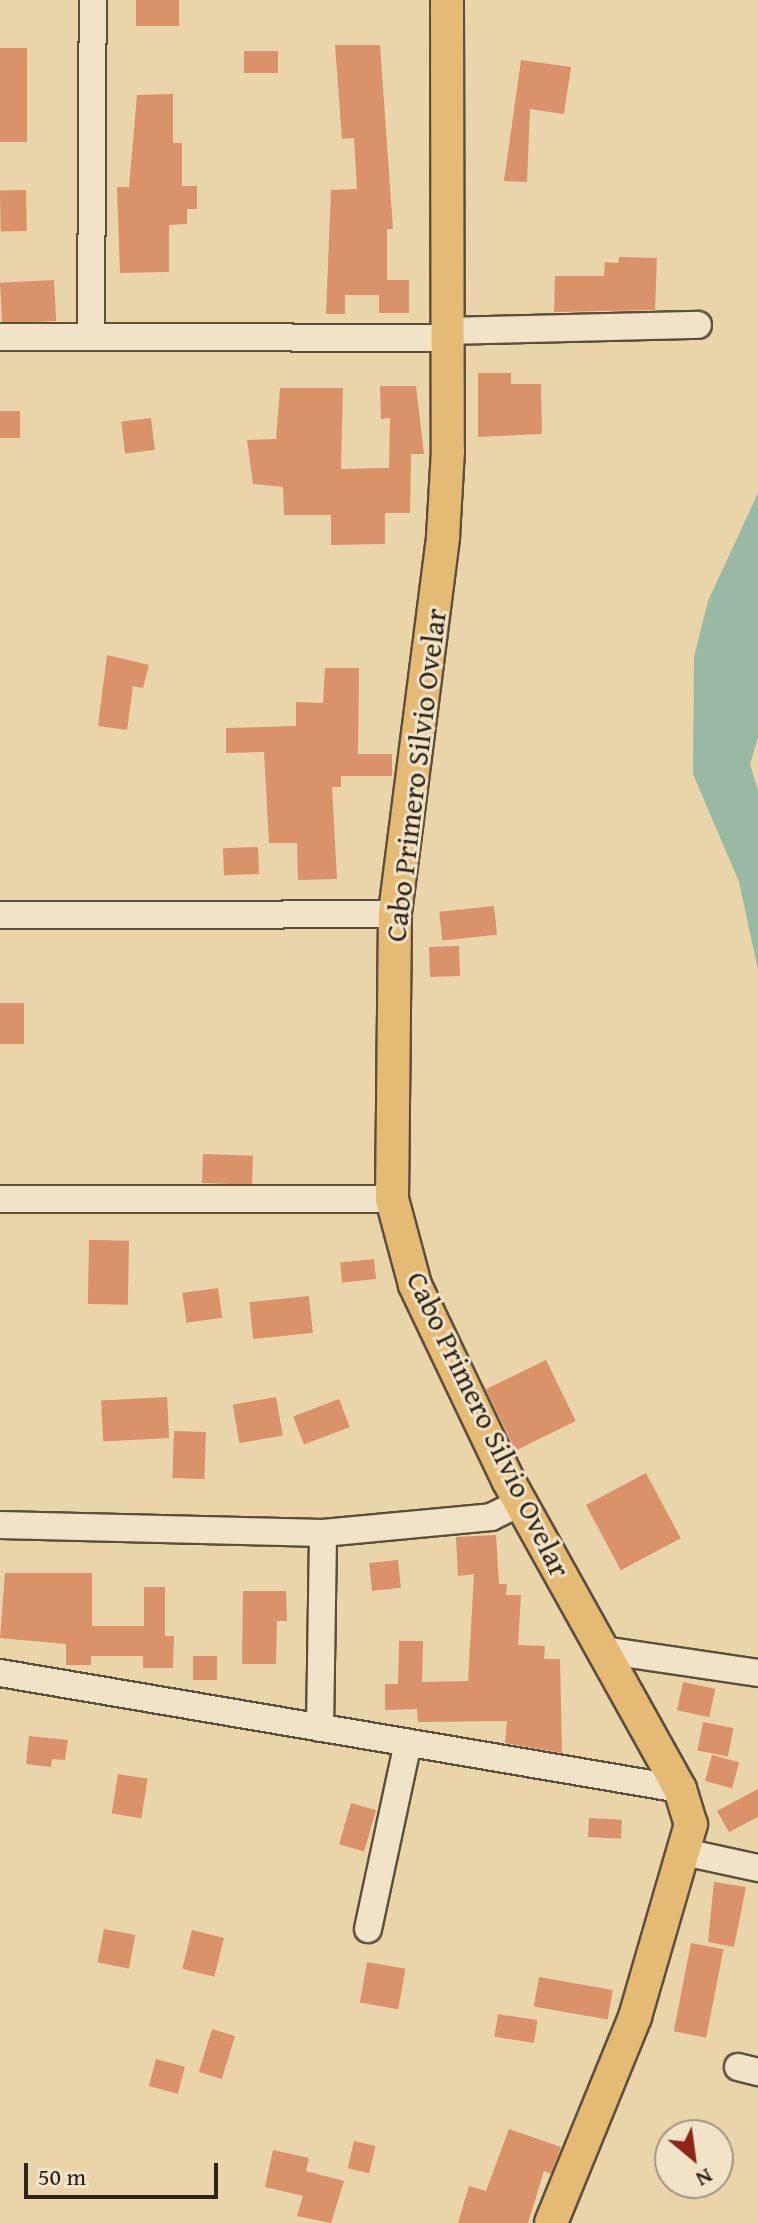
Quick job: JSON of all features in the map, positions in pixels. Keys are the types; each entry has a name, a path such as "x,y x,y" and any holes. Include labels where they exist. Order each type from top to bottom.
{"main road":[{"name":"Cabo Primero Silvio Ovelar","path":"447,0 449,335 443,538 395,914 392,1199 415,1285 522,1502 680,1789 691,1824 635,2017 551,2223"}],"street":[{"path":"91,335 93,0"},
{"path":"0,337 449,335 698,325"},
{"path":"0,915 395,914"},
{"path":"0,1199 392,1199"},
{"path":"0,1525 323,1533 491,1517 522,1502"},
{"path":"320,1728 323,1533"},
{"path":"603,1650 758,1673"},
{"path":"0,1673 680,1789"},
{"path":"368,1929 408,1743"},
{"path":"684,1852 758,1868"}],"shaded area":[{"path":"758,493 758,737 750,765 758,790 758,970 739,882 693,774 694,657 708,601"}],"building":[{"path":"136,0 179,0 179,26 136,26"},
{"path":"335,45 380,45 393,229 387,229 387,280 409,280 409,313 379,313 379,295 345,295 345,314 326,314 331,190 357,189 354,138 342,139"},
{"path":"0,48 27,48 27,142 0,142"},
{"path":"244,51 278,51 278,73 244,73"},
{"path":"521,60 571,67 564,114 530,109 527,182 504,181"},
{"path":"173,94 173,143 182,143 182,186 197,186 197,209 187,209 187,224 169,225 169,272 120,273 117,187 129,187 137,95"},
{"path":"0,190 26,190 27,231 1,231"},
{"path":"619,257 657,258 655,310 554,312 555,276 604,276 605,262 618,263"},
{"path":"54,280 56,321 2,324 0,283"},
{"path":"478,373 511,373 511,384 541,384 542,434 478,437"},
{"path":"380,386 416,386 424,454 411,454 410,513 385,513 385,544 331,545 331,515 284,515 283,487 253,484 247,440 276,439 280,388 343,388 341,469 389,468 390,418 381,419"},
{"path":"0,411 20,411 20,438 0,438"},
{"path":"151,418 155,450 125,453 121,422"},
{"path":"107,655 149,665 143,688 133,686 127,730 98,726"},
{"path":"325,668 359,668 358,754 392,754 392,776 341,776 341,787 332,787 337,879 298,880 297,843 269,843 264,752 226,753 226,728 296,726 296,702 323,703"},
{"path":"258,847 259,874 224,875 223,848"},
{"path":"494,906 497,935 442,941 439,912"},
{"path":"459,946 460,976 430,977 429,947"},
{"path":"0,1003 24,1003 24,1044 0,1044"},
{"path":"203,1154 253,1156 252,1185 202,1183"},
{"path":"89,1240 129,1241 128,1305 88,1304"},
{"path":"374,1259 376,1279 342,1282 340,1263"},
{"path":"218,1288 222,1318 187,1323 182,1293"},
{"path":"309,1296 313,1333 253,1339 249,1302"},
{"path":"546,1360 576,1421 516,1450 486,1389"},
{"path":"167,1397 169,1438 103,1441 101,1400"},
{"path":"276,1397 283,1435 239,1443 233,1405"},
{"path":"339,1399 350,1427 304,1445 293,1417"},
{"path":"174,1431 206,1432 204,1479 172,1478"},
{"path":"646,1473 681,1538 621,1570 586,1505"},
{"path":"496,1535 499,1584 507,1584 506,1595 521,1595 518,1645 545,1646 544,1659 560,1659 562,1753 505,1743 507,1721 418,1722 417,1709 385,1710 385,1684 398,1684 399,1641 423,1641 422,1682 468,1681 474,1574 458,1576 456,1537"},
{"path":"398,1560 401,1588 372,1591 369,1563"},
{"path":"5,1573 92,1573 92,1626 144,1626 144,1587 165,1587 165,1636 174,1636 173,1668 143,1668 143,1656 91,1656 91,1665 66,1665 66,1644 0,1638"},
{"path":"243,1591 286,1591 287,1621 277,1621 276,1664 242,1664"},
{"path":"193,1656 217,1656 217,1680 193,1680"},
{"path":"683,1682 715,1689 709,1717 677,1710"},
{"path":"703,1722 733,1728 728,1756 697,1750"},
{"path":"29,1736 68,1740 65,1760 52,1759 51,1767 26,1764"},
{"path":"712,1755 739,1762 732,1788 705,1781"},
{"path":"118,1774 148,1779 141,1818 112,1814"},
{"path":"758,1789 758,1817 729,1832 717,1811"},
{"path":"351,1803 376,1810 364,1852 339,1844"},
{"path":"589,1818 622,1820 621,1839 588,1837"},
{"path":"714,1882 746,1887 734,1947 708,1942"},
{"path":"104,1929 135,1935 129,1968 98,1962"},
{"path":"192,1930 224,1938 214,1977 182,1969"},
{"path":"691,1943 723,1949 706,2038 674,2031"},
{"path":"367,1962 405,1969 398,2009 360,2002"},
{"path":"539,1977 613,1990 608,2020 534,2007"},
{"path":"498,2014 538,2020 534,2043 494,2037"},
{"path":"212,2029 235,2036 222,2079 199,2072"},
{"path":"156,2059 185,2067 178,2094 149,2086"},
{"path":"509,2129 561,2147 551,2174 544,2171 528,2223 458,2223 469,2186 486,2191"},
{"path":"354,2141 375,2146 369,2173 348,2168"},
{"path":"273,2150 309,2158 306,2171 344,2181 331,2223 297,2216 303,2196 265,2187"}]}
